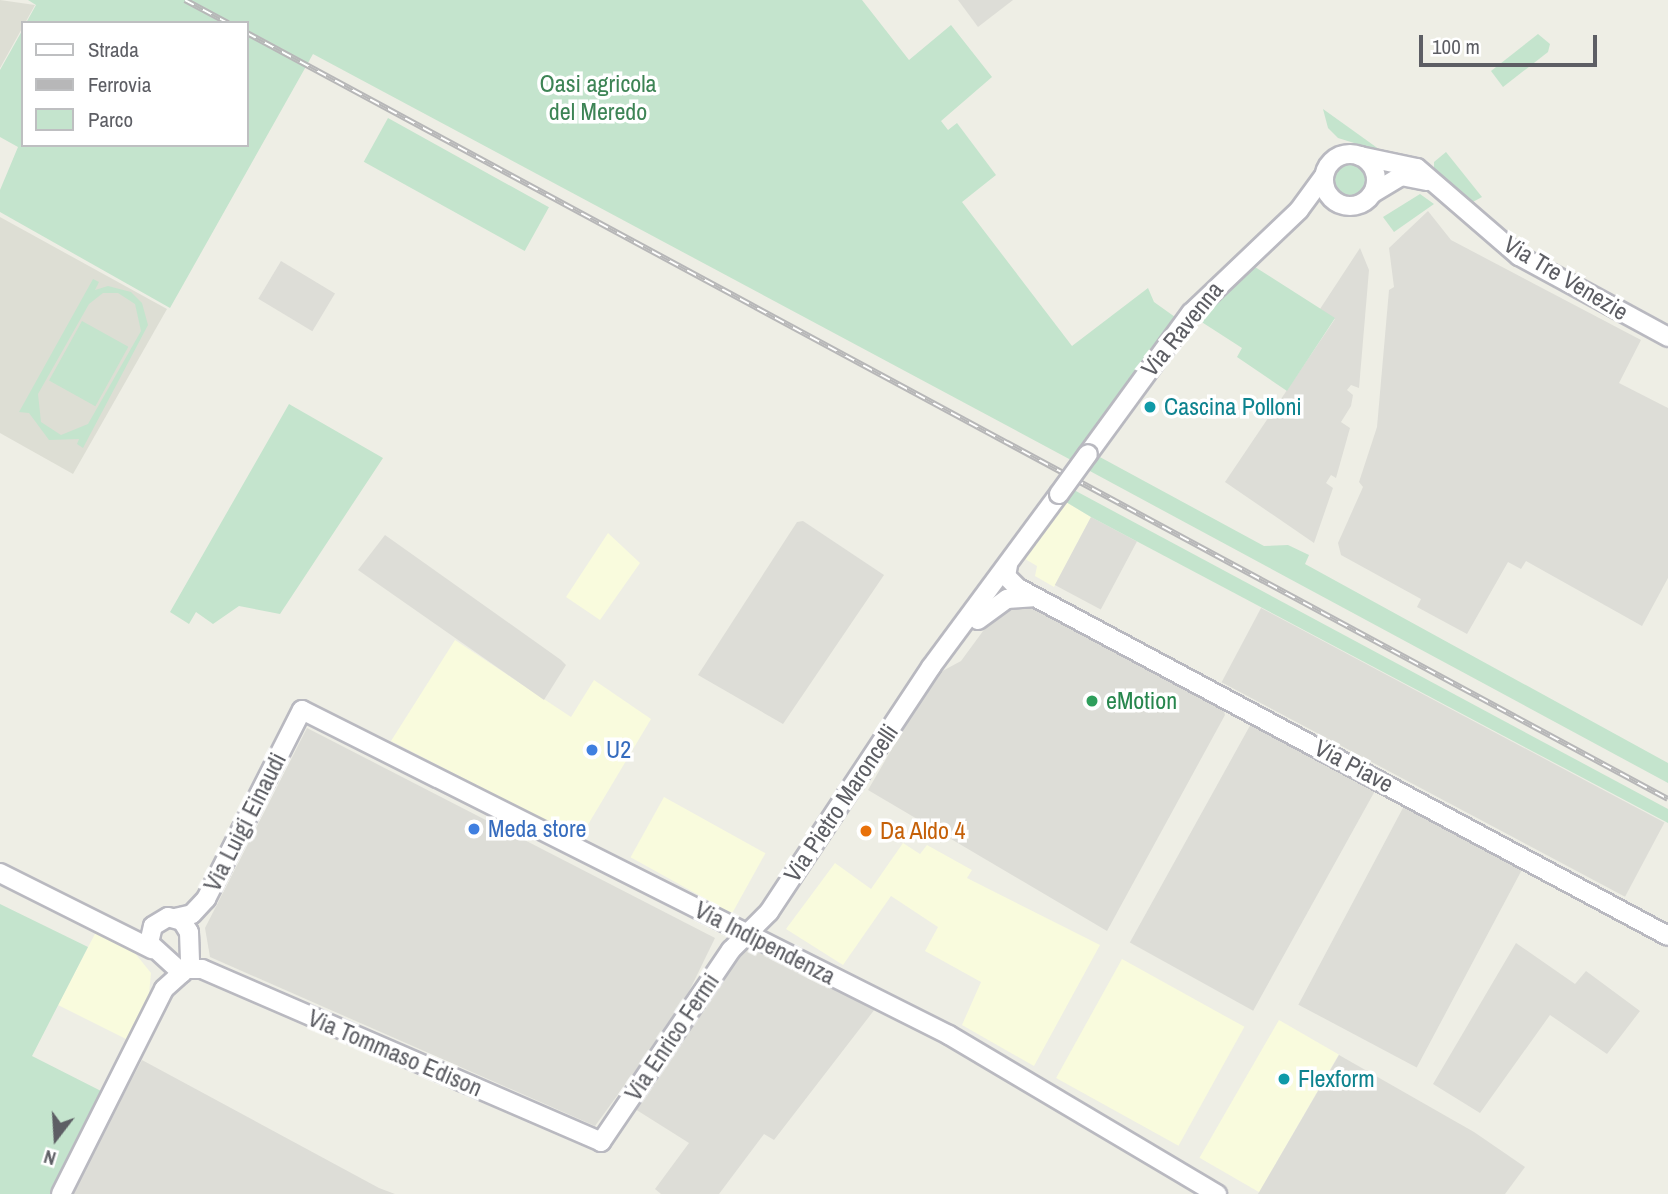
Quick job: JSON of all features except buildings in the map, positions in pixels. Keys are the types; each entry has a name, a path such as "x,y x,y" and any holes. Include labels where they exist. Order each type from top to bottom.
{"street":[{"path":"1338,156 1360,156 1374,171 1373,192 1360,204 1343,205 1327,193 1324,176 1338,156"},
{"name":"Via Tre Venezie","path":"1360,156 1412,165 1531,263 1668,337"},
{"name":"Via Tre Venezie","path":"1373,192 1406,175 1436,186"},
{"name":"Via Ravenna","path":"1088,454 1197,306 1292,217 1324,176"},
{"name":"Via Ravenna","path":"1292,217 1317,207 1343,205"},
{"name":"Via Pietro Maroncelli","path":"746,934 769,912 931,667 1088,454"},
{"path":"1014,557 1018,578 1044,599"},
{"name":"Via Pietro Maroncelli","path":"931,667 999,603 1017,596 1044,599"},
{"name":"Via Piave","path":"1044,599 1668,936"},
{"name":"Via Indipendenza","path":"302,710 961,1042 1217,1194"},
{"name":"Via Luigi Einaudi","path":"117,928 192,914 206,900 302,710"},
{"path":"0,873 117,928 186,971"},
{"path":"61,1194 163,989 186,971 189,932 166,919 149,934 163,989"},
{"name":"Via Enrico Fermi","path":"601,1142 746,934"},
{"name":"Via Tommaso Edison","path":"186,971 202,969 601,1142"}],"shaded area":[{"path":"0,0 35,5 26,21 21,21 21,30 0,68"},
{"path":"958,0 1013,0 978,27"},
{"path":"1428,211 1451,240 1641,340 1619,383 1668,408 1668,578 1642,626 1526,561 1521,569 1508,562 1467,634 1417,607 1421,599 1341,555 1338,543 1363,487 1359,482 1377,427 1389,290 1394,287 1389,248"},
{"path":"0,217 167,309 73,474 0,433"},
{"path":"1360,248 1369,270 1359,388 1351,385 1347,390 1353,395 1351,406 1341,422 1350,428 1336,478 1331,475 1326,483 1333,488 1314,543 1225,482 1335,319 1320,309"},
{"path":"281,261 335,293 312,331 258,299"},
{"path":"1066,502 1091,517 1054,587 1035,576 1037,566 1025,559"},
{"path":"1091,517 1137,541 1101,609 1055,585"},
{"path":"803,521 884,575 783,724 698,675 797,522"},
{"path":"608,533 640,563 600,620 566,597"},
{"path":"385,535 566,665 544,700 358,570"},
{"path":"1026,602 1223,708 1225,715 1107,931 868,790 935,675 961,661 997,612"},
{"path":"1261,608 1665,823 1625,897 1222,682"},
{"path":"455,640 571,717 594,680 651,719 580,838 391,741"},
{"path":"1252,722 1375,790 1253,1011 1130,942"},
{"path":"307,728 715,938 681,1008 595,1126 210,957 205,928"},
{"path":"664,797 765,853 732,914 631,857"},
{"path":"1404,806 1522,869 1417,1068 1298,1005"},
{"path":"903,843 920,854 927,845 972,870 967,878 1100,945 1034,1066 962,1025 981,982 925,951 938,927 891,896 843,965 786,929 835,863 871,889"},
{"path":"97,930 134,952 151,973 148,1004 130,1041 58,1005"},
{"path":"1516,943 1575,984 1586,971 1640,1011 1607,1054 1550,1015 1480,1113 1433,1084"},
{"path":"746,946 875,1009 774,1140 764,1134 719,1194 661,1194 655,1189 689,1143 635,1109"},
{"path":"1122,959 1244,1027 1179,1146 1056,1078"},
{"path":"1279,1020 1339,1054 1259,1192 1200,1158"},
{"path":"1339,1055 1474,1132 1525,1167 1505,1194 1258,1194"},
{"path":"142,1060 379,1188 395,1194 71,1194"}],"green space":[{"name":"Oasi agricola del Meredo","path":"28,0 862,0 909,60 951,25 992,77 941,121 948,130 957,123 996,175 962,202 1072,346 1148,288 1154,302 1175,317 1071,460 313,54 170,308 0,212 0,190 18,147 0,137 0,70 21,33 21,147 248,147 248,21 27,21 36,5"},
{"path":"1538,34 1550,44 1548,52 1503,87 1491,71"},
{"path":"1323,109 1383,152 1338,138 1328,128"},
{"path":"388,118 549,207 525,251 364,162"},
{"path":"1446,152 1482,197 1469,204 1434,173 1434,162"},
{"path":"1350,163 1361,168 1366,179 1361,190 1350,195 1339,190 1334,179 1339,168"},
{"path":"1420,194 1434,204 1394,232 1383,217"},
{"path":"1245,267 1255,267 1335,318 1287,391 1237,357 1242,348 1197,319"},
{"path":"93,279 99,282 95,290 108,286 131,292 142,303 148,325 83,448 77,444 79,439 49,440 29,413 19,412","holes":["103,293 118,293 135,304 141,331 88,424 61,435 41,422 38,394 89,304"]},
{"path":"82,321 128,347 95,406 49,380"},
{"path":"289,404 383,458 280,614 239,606 213,624 196,612 189,624 170,612"},
{"path":"1098,456 1264,546 1288,545 1309,555 1305,564 1668,763 1668,783 1088,470"},
{"path":"1074,490 1668,809 1668,823 1091,517 1066,502"},
{"path":"0,904 88,947 32,1056 103,1092 51,1194 0,1194"}],"railway":[{"path":"185,0 224,21"},
{"path":"248,34 1668,799"}],"place":[{"name":"Cascina Polloni","path":"1150,407"},
{"name":"eMotion","path":"1092,701"},
{"name":"U2","path":"592,750"},
{"name":"Meda store","path":"474,829"},
{"name":"Da Aldo 4","path":"866,831"},
{"name":"Flexform","path":"1284,1079"}]}
